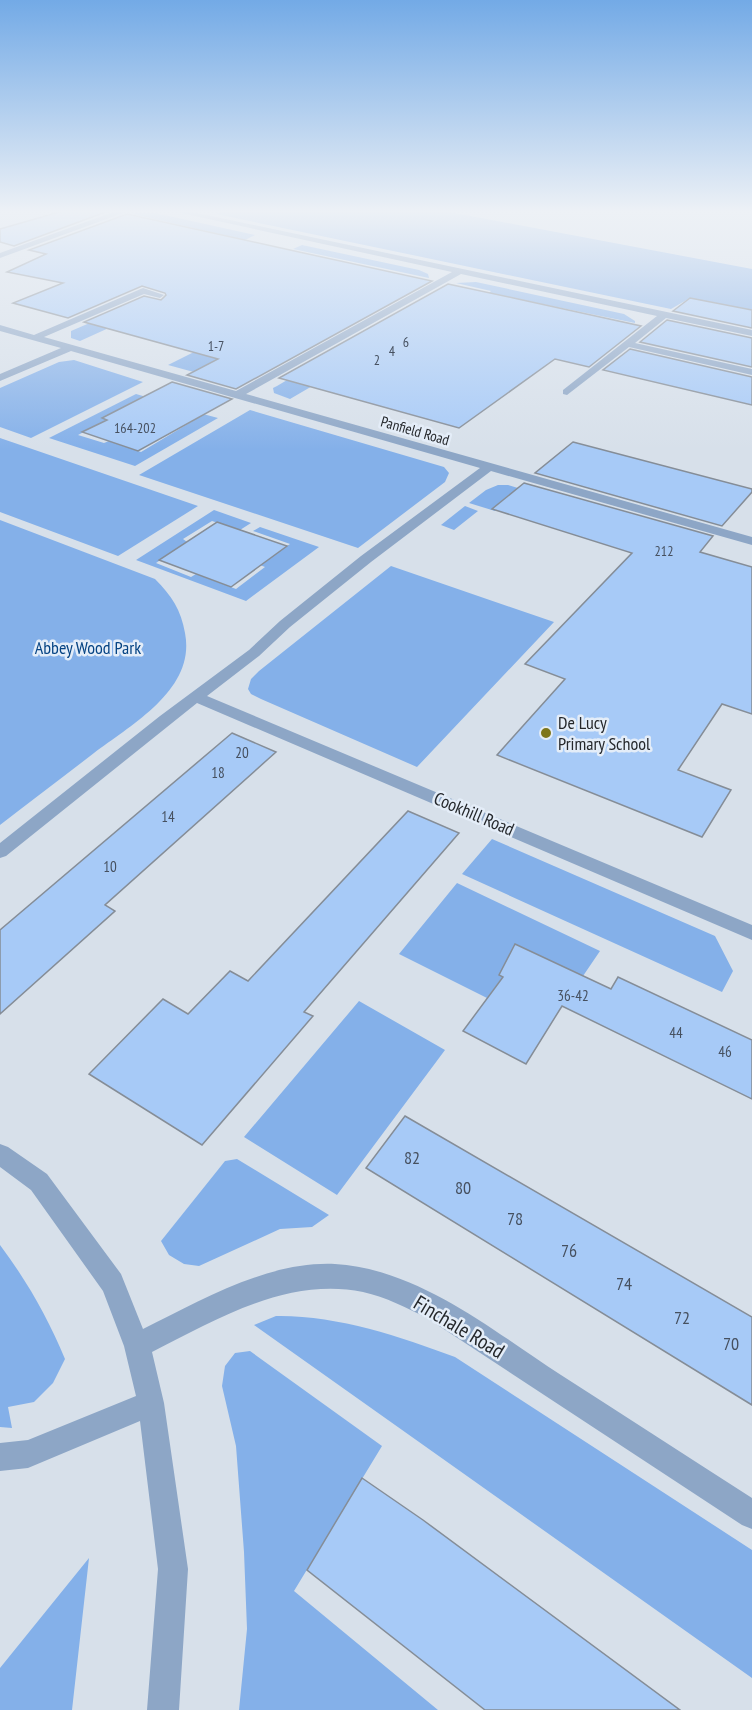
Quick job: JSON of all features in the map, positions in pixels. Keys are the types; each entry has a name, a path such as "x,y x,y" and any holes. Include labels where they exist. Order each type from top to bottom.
{"street":[{"path":"237,395 426,290"},
{"path":"550,290 752,333"},
{"path":"34,338 143,291 160,295"},
{"path":"567,392 665,314"},
{"name":"Panfield Road","path":"0,328 752,541"},
{"path":"627,344 752,372"},
{"path":"0,378 70,348"},
{"path":"0,852 254,652 366,559 488,467"},
{"name":"Cookhill Road","path":"196,697 752,933"},
{"path":"0,1154 39,1182 112,1283 137,1346 151,1403 173,1569 163,1710"},
{"name":"Finchale Road","path":"137,1346 270,1284 314,1277 361,1279 393,1289 436,1309 752,1515"},
{"path":"0,1457 28,1455 151,1403"}],"green space":[{"path":"486,290 512,290 624,314 635,323 489,293 491,291"},
{"path":"579,290 752,290 752,310 690,298 671,309"},
{"path":"127,307 153,308 80,341 71,338 71,331"},
{"path":"194,352 223,360 223,380 168,365"},
{"path":"331,354 355,361 290,399 274,393 273,388"},
{"path":"74,360 143,382 31,438 0,427 0,388 59,362"},
{"path":"136,394 167,403 103,418 107,420 78,435 104,443 109,441 141,452 191,422 177,407 218,418 135,466 49,438"},
{"path":"250,410 444,467 449,473 445,482 358,548 139,475"},
{"path":"0,438 198,506 118,556 0,512"},
{"path":"498,485 508,485 561,501 553,507 510,494 493,508 497,509 495,511 469,503 486,490"},
{"path":"465,506 478,511 454,530 441,525"},
{"path":"214,510 251,523 240,530 212,521 183,539 187,542 156,563 191,577 196,574 236,589 265,567 260,565 290,544 253,531 260,527 319,547 246,601 136,560"},
{"name":"Abbey Wood Park","path":"0,520 155,579 171,597 178,610 185,633 186,653 181,671 171,688 158,703 126,730 0,825"},
{"path":"391,566 554,622 417,767 261,699 251,694 248,689 251,679 259,671"},
{"path":"492,839 715,936 733,971 722,992 462,874"},
{"path":"457,883 600,951 583,976 524,948 487,998 399,954"},
{"path":"359,1001 445,1050 337,1195 244,1137"},
{"path":"237,1159 329,1215 312,1227 280,1229 199,1266 184,1264 169,1255 161,1241 225,1161"},
{"path":"0,1245 36,1300 65,1359 53,1383 34,1402 8,1407 12,1428 0,1427"},
{"path":"276,1316 321,1319 367,1328 455,1357 752,1550 752,1678 254,1325"},
{"path":"250,1351 382,1446 294,1591 438,1710 239,1710 247,1629 244,1552 236,1446 222,1386 225,1366 235,1353"},
{"path":"89,1558 72,1710 0,1710 0,1668"}],"building":[{"path":"46,290 133,290 68,318 13,303"},
{"path":"154,290 416,290 236,389 187,375 218,359 84,322 144,296 161,300 166,295"},
{"path":"438,290 475,290 641,326 589,367 555,359 459,428 279,378"},
{"path":"690,298 752,310 752,328 673,311"},
{"path":"667,320 752,338 752,367 640,342"},
{"path":"630,349 752,377 752,405 603,370"},
{"path":"172,382 232,399 138,451 82,432 107,420 102,418"},
{"path":"573,442 752,489 752,492 722,526 535,473"},
{"path":"524,483 713,536 700,552 752,567 752,714 722,704 678,770 731,790 702,837 497,755 565,679 525,664 632,553 492,509"},
{"path":"217,522 287,546 231,587 159,560"},
{"path":"232,733 276,752 105,905 115,911 0,1014 0,930"},
{"path":"408,811 459,833 304,1012 313,1016 202,1145 89,1074 163,999 188,1014 230,971 248,981"},
{"path":"515,944 611,989 618,977 752,1040 752,1099 562,1006 526,1064 463,1031 503,977 499,975"},
{"path":"405,1116 752,1317 752,1405 366,1168"},
{"path":"362,1478 423,1520 680,1710 485,1710 307,1570"}],"place":[{"name":"De Lucy Primary School","path":"546,733"}]}
